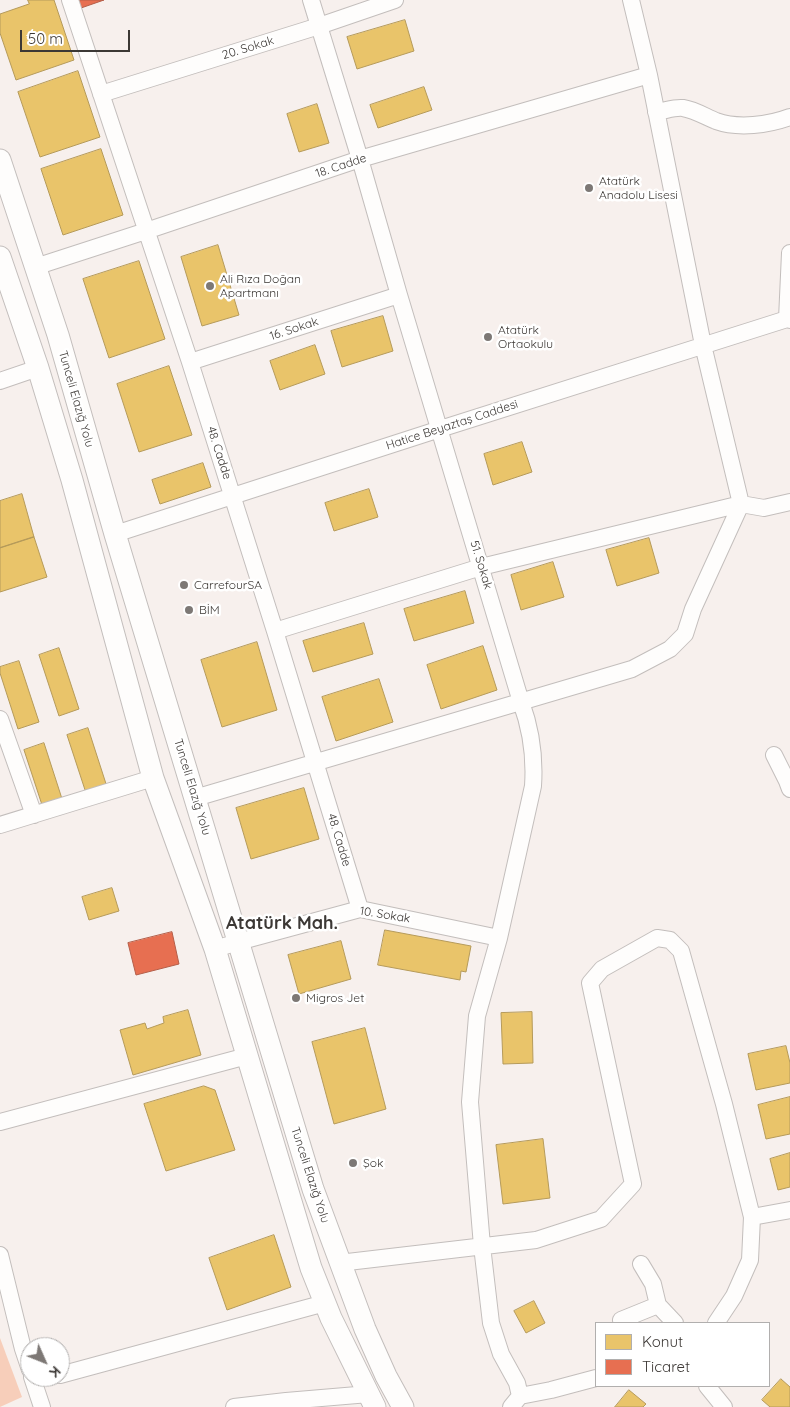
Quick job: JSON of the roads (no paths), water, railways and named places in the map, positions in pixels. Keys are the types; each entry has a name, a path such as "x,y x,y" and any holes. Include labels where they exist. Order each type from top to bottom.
{"main road":[{"name":"Tunceli Elazığ Yolu","path":"0,160 58,335 115,534 313,1189 365,1329 386,1376 403,1407"},
{"name":"Tunceli Elazığ Yolu","path":"0,257 38,368 72,480 153,778 215,950 311,1268 325,1303 372,1401"}],"street":[{"name":"48. Cadde","path":"70,0 190,362 360,909"},
{"name":"51. Sokak","path":"311,0 527,719 535,762 533,786 499,938 477,1016 470,1102 482,1246 491,1323 501,1354 517,1383 515,1402"},
{"name":"20. Sokak","path":"101,94 319,26 395,0"},
{"path":"195,798 632,669 670,649 685,634 693,609 741,504 703,345 649,74 631,0"},
{"name":"18. Cadde","path":"35,266 360,159 649,74"},
{"path":"656,112 685,108 719,122 741,125 767,124 790,117"},
{"path":"789,319 790,253"},
{"name":"16. Sokak","path":"190,362 399,295"},
{"name":"Hatice Beyaztaş Caddesi","path":"115,534 440,428 789,319"},
{"path":"0,381 38,368"},
{"path":"275,631 481,567 741,504 764,508 790,502"},
{"path":"0,719 34,815"},
{"path":"774,755 788,781 790,789"},
{"path":"0,825 153,778"},
{"name":"10. Sokak","path":"215,950 360,909 499,938"},
{"path":"339,1263 536,1240 601,1218 633,1184 590,983 602,969 657,938 670,940 681,951 724,1104 752,1217 750,1260 734,1296 717,1322"},
{"path":"0,1122 247,1056"},
{"path":"752,1217 790,1210"},
{"path":"0,1256 20,1337"},
{"path":"641,1264 653,1284 658,1306 674,1322"},
{"path":"70,1372 325,1303"},
{"path":"621,1320 658,1306"},
{"path":"515,1402 595,1378"},
{"path":"35,1387 42,1407"},
{"path":"709,1387 724,1407"},
{"path":"234,1407 286,1401 372,1401"}],"place":[{"name":"Atatürk Anadolu Lisesi","path":"589,188"},
{"name":"Ali Rıza Doğan Apartmanı","path":"210,286"},
{"name":"Atatürk Ortaokulu","path":"488,337"},
{"name":"CarrefourSA","path":"184,585"},
{"name":"BİM","path":"189,610"},
{"name":"Migros Jet","path":"296,998"},
{"name":"Şok","path":"353,1163"}],"district":[{"name":"Atatürk Mah.","path":"282,924"}]}
